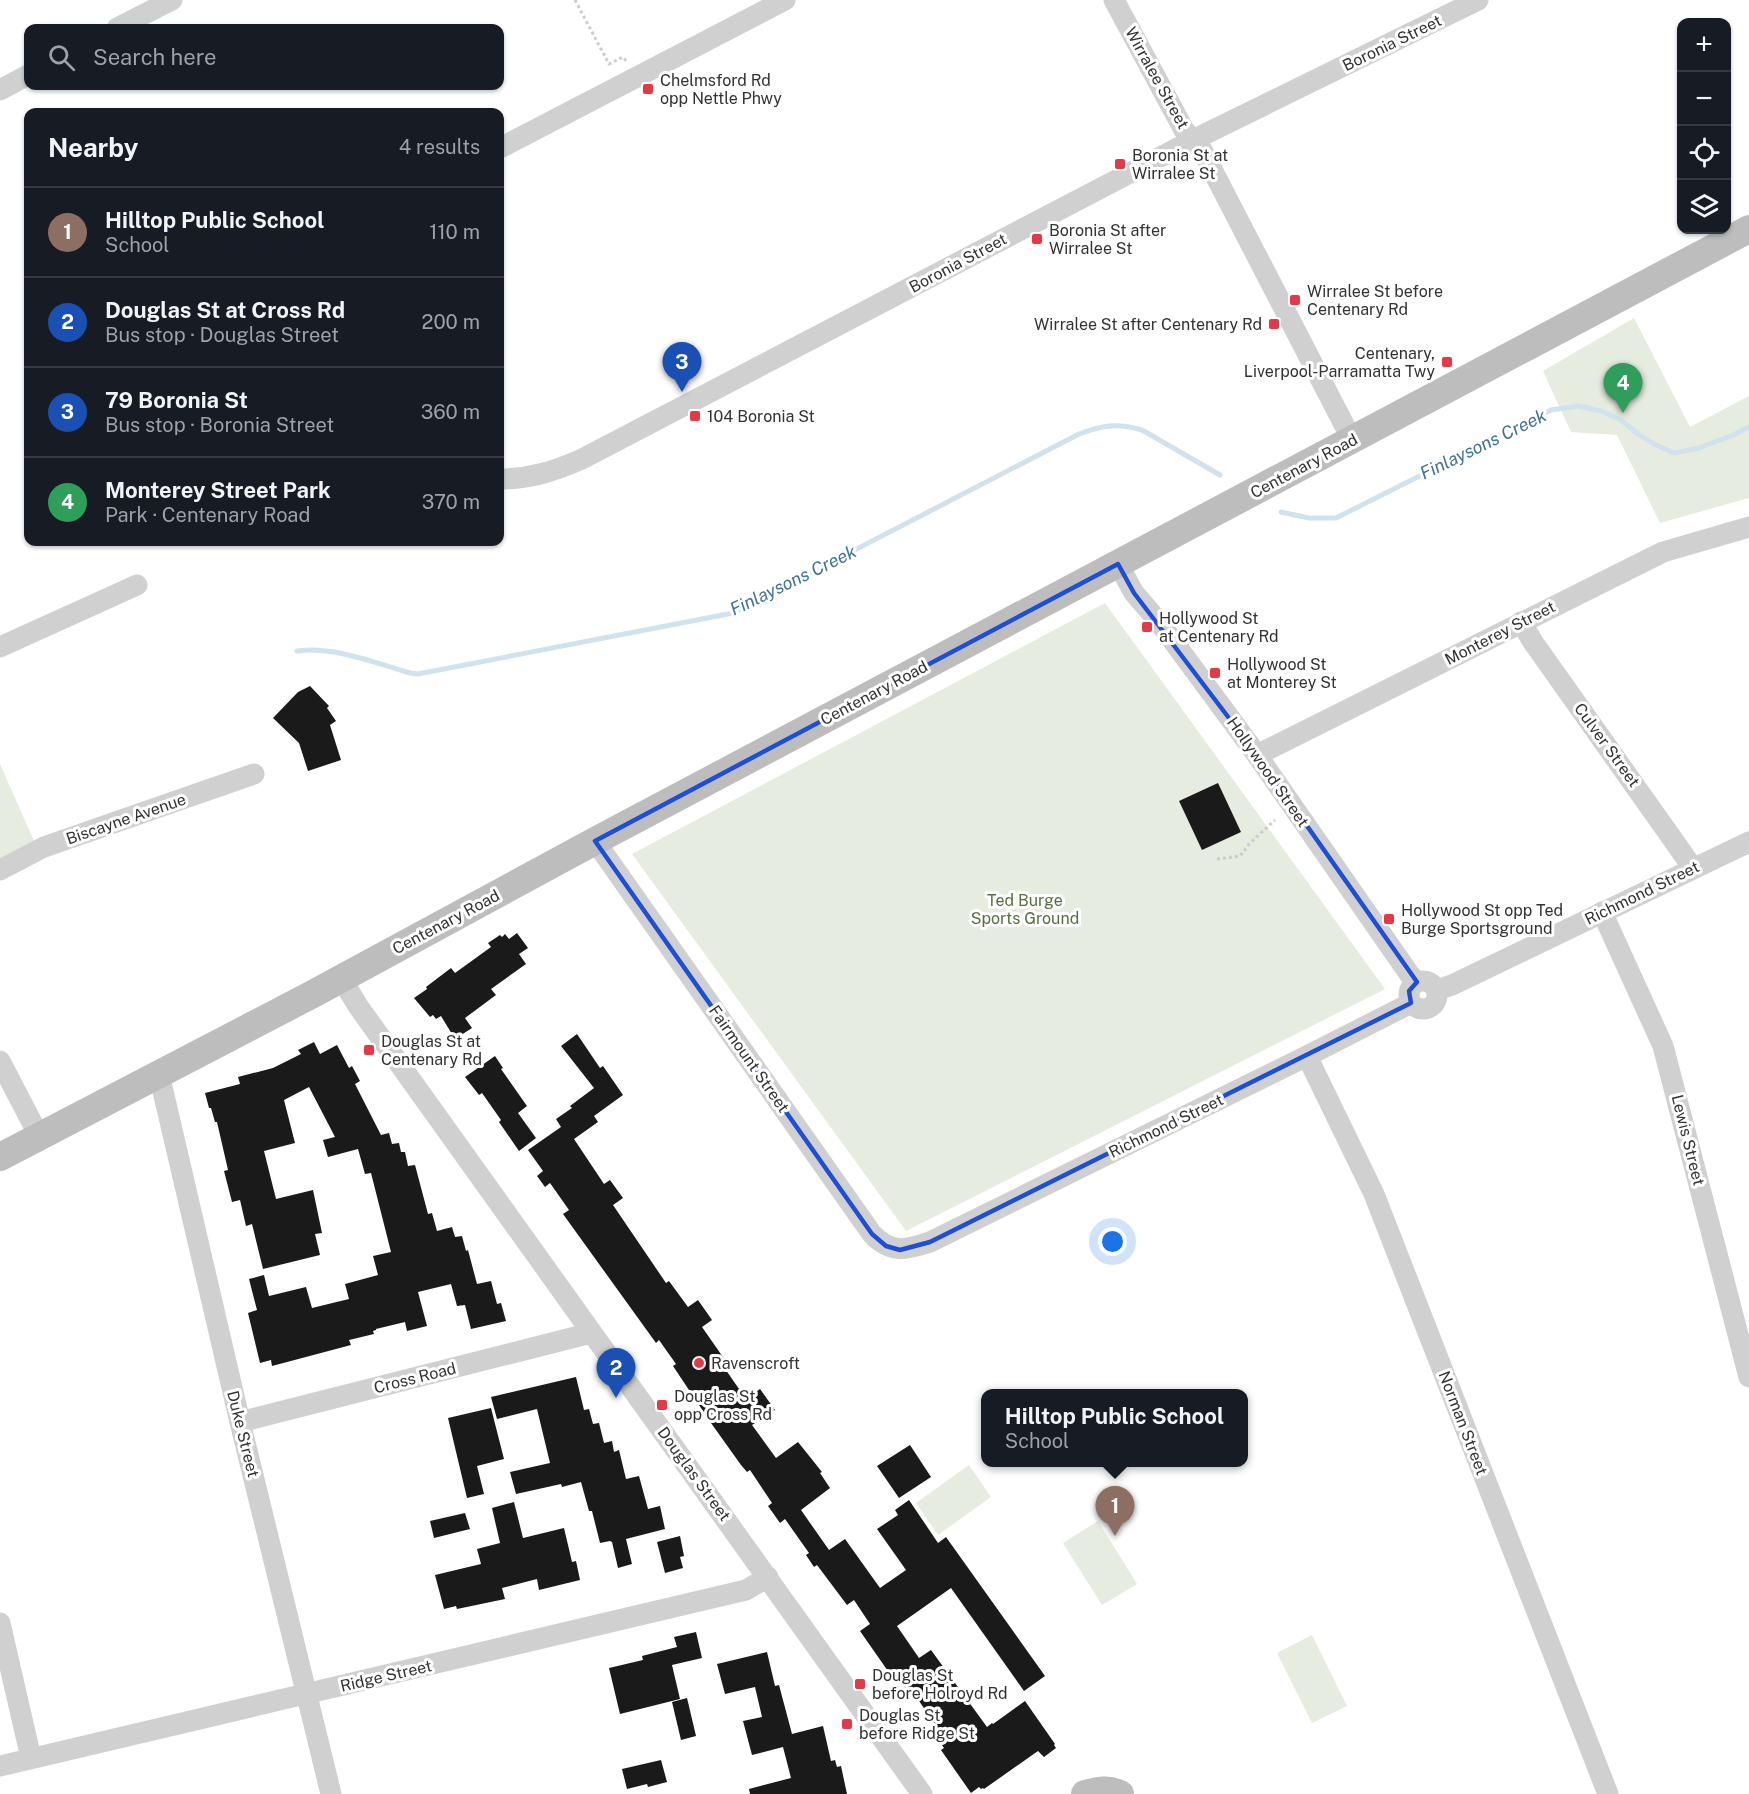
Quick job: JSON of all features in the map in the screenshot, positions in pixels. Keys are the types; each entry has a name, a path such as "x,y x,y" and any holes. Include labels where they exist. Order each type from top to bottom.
{"main road":[{"name":"Centenary Road","path":"0,1157 1749,229"},
{"path":"1085,1794 1102,1790 1120,1794"}],"street":[{"path":"125,24 172,0"},
{"path":"504,146 785,0"},
{"name":"Wirralee Street","path":"1114,0 1184,130 1202,150 1352,440"},
{"name":"Boronia Street","path":"504,479 541,475 582,459 1193,140 1478,0"},
{"path":"0,90 24,77"},
{"name":"Monterey Street","path":"1257,755 1663,552 1749,527"},
{"name":"Hollywood Street","path":"1118,564 1134,593 1159,622 1257,755 1417,982"},
{"path":"0,647 137,585"},
{"name":"Culver Street","path":"1521,622 1693,867"},
{"name":"Biscayne Avenue","path":"0,870 44,848 254,774"},
{"name":"Fairmount Street","path":"594,841 872,1234 886,1246 900,1250 919,1246"},
{"name":"Richmond Street","path":"1437,990 1452,986 1693,867 1749,842"},
{"name":"Lewis Street","path":"1602,912 1664,1046 1749,1377"},
{"name":"Douglas Street","path":"341,978 364,1015 922,1794"},
{"path":"1429,981 1437,990 1436,1003 1429,1008 1418,1008 1409,999 1409,991 1417,982 1429,981"},
{"name":"Richmond Street","path":"919,1246 1411,1003"},
{"name":"Norman Street","path":"1306,1056 1374,1194 1608,1794"},
{"path":"0,1061 39,1136"},
{"name":"Duke Street","path":"159,1074 240,1422 331,1794"},
{"name":"Cross Road","path":"240,1422 591,1333"},
{"name":"Ridge Street","path":"0,1766 746,1590 768,1577"},
{"path":"0,1623 31,1758"}],"path":[{"path":"575,0 609,64 623,57 638,76"},
{"path":"1217,859 1240,856 1250,843 1275,820"}],"highlighted area":[{"path":"1118,564 1134,593 1257,755 1417,982 1409,991 1411,1003 930,1242 900,1250 886,1246 872,1234 595,841"}],"green space":[{"path":"1634,318 1690,427 1749,396 1749,498 1660,523 1617,435 1571,432 1543,371"},
{"name":"Ted Burge Sports Ground","path":"1105,603 1385,989 906,1231 632,854"},
{"path":"0,764 34,841 0,859"},
{"path":"969,1465 991,1497 938,1535 916,1503"},
{"path":"1098,1521 1137,1584 1102,1605 1063,1543"},
{"path":"1312,1635 1347,1706 1312,1723 1277,1653"}],"building":[{"path":"310,686 329,706 327,708 336,721 330,725 341,760 308,771 299,743 273,718 298,692"},
{"path":"1218,783 1241,832 1202,850 1179,801"},
{"path":"517,933 528,948 519,954 526,964 491,989 496,995 465,1018 472,1028 455,1039 441,1016 436,1019 433,1015 430,1017 414,998 451,968 455,973 491,947 488,943 500,935 502,937 505,934 509,939"},
{"path":"577,1034 600,1068 603,1066 623,1095 594,1116 598,1122 574,1139 604,1184 610,1180 623,1198 613,1205 666,1283 669,1281 688,1307 698,1300 712,1320 702,1327 725,1360 721,1363 746,1399 760,1389 775,1410 752,1425 776,1458 798,1442 822,1472 820,1473 830,1488 801,1510 829,1550 845,1539 880,1588 906,1570 877,1529 898,1515 895,1510 909,1500 938,1543 946,1537 1045,1676 1024,1691 951,1588 897,1626 919,1658 931,1650 987,1727 1025,1701 1055,1744 1056,1748 1044,1757 1038,1751 984,1789 979,1787 971,1793 941,1750 944,1748 934,1734 939,1730 917,1698 914,1700 893,1671 890,1674 860,1631 870,1624 854,1600 847,1605 817,1565 814,1567 806,1555 809,1553 785,1519 780,1523 768,1506 772,1503 750,1470 747,1472 741,1465 711,1423 673,1366 676,1364 659,1340 656,1343 563,1214 569,1210 550,1183 545,1187 537,1176 543,1171 528,1150 561,1127 556,1119 594,1088 561,1046"},
{"path":"314,1042 320,1054 337,1045 349,1068 352,1066 360,1081 355,1084 381,1135 389,1133 392,1144 399,1143 401,1152 405,1152 408,1166 415,1165 428,1214 432,1213 437,1231 452,1227 455,1237 462,1236 477,1284 491,1281 497,1304 501,1303 506,1321 471,1329 465,1305 457,1306 451,1284 418,1292 427,1326 407,1331 405,1322 376,1329 373,1331 374,1334 349,1340 351,1345 272,1366 271,1360 260,1363 248,1313 257,1310 249,1279 264,1275 269,1296 306,1287 312,1308 349,1299 345,1284 378,1275 373,1256 391,1252 371,1173 365,1174 358,1149 328,1157 323,1140 335,1137 309,1087 284,1100 295,1143 264,1151 276,1199 313,1190 322,1233 315,1234 320,1255 263,1269 252,1224 246,1226 240,1200 232,1202 224,1171 228,1170 217,1122 209,1108 205,1093 240,1084 238,1077 273,1068 301,1054 298,1050"},
{"path":"495,1056 503,1068 501,1069 527,1106 518,1113 536,1138 519,1151 482,1093 479,1095 465,1077"},
{"path":"576,1377 584,1410 589,1409 593,1424 599,1423 604,1443 612,1441 614,1452 619,1450 626,1479 639,1476 648,1509 660,1506 665,1529 626,1539 632,1564 618,1568 612,1542 600,1543 592,1511 589,1511 581,1482 516,1494 510,1472 550,1463 537,1409 497,1419 491,1397"},
{"path":"491,1408 504,1459 477,1466 484,1494 467,1498 448,1418"},
{"path":"910,1445 931,1477 899,1498 877,1466"},
{"path":"514,1502 523,1538 564,1528 572,1562 576,1561 580,1580 539,1590 537,1579 502,1588 505,1599 457,1609 456,1606 444,1609 435,1575 481,1564 477,1549 500,1543 492,1508"},
{"path":"465,1513 470,1529 434,1538 430,1521"},
{"path":"680,1536 684,1556 680,1557 683,1568 665,1573 657,1542"},
{"path":"696,1632 702,1658 672,1665 680,1699 620,1714 609,1668 643,1660 642,1656 677,1647 674,1637"},
{"path":"767,1652 775,1686 779,1685 792,1734 823,1726 831,1761 835,1760 837,1767 841,1766 847,1794 750,1794 749,1789 791,1778 783,1747 752,1755 743,1721 762,1717 755,1687 725,1694 717,1664"},
{"path":"687,1698 696,1736 681,1740 672,1702"},
{"path":"661,1760 667,1782 627,1789 622,1769"}],"waterway":[{"name":"Finlaysons Creek","path":"1281,512 1309,518 1336,518 1551,410 1579,406 1601,411 1621,420 1654,444 1674,453 1699,448 1749,427"},
{"name":"Finlaysons Creek","path":"297,651 340,653 418,674 733,613 1079,434 1103,427 1125,426 1142,430 1220,475"}],"place":[{"name":"Chelmsford Rd opp Nettle Phwy","path":"648,89"},
{"name":"Boronia St at Wirralee St","path":"1120,164"},
{"name":"Boronia St after Wirralee St","path":"1037,239"},
{"name":"Wirralee St before Centenary Rd","path":"1295,300"},
{"name":"Wirralee St after Centenary Rd","path":"1274,324"},
{"name":"Centenary, Liverpool-Parramatta Twy","path":"1447,362"},
{"name":"79 Boronia St","path":"682,392"},
{"name":"Monterey Street Park","path":"1623,413"},
{"name":"104 Boronia St","path":"695,416"},
{"name":"Hollywood St at Centenary Rd","path":"1147,627"},
{"name":"Hollywood St at Monterey St","path":"1215,673"},
{"name":"Hollywood St opp Ted Burge Sportsground","path":"1389,919"},
{"name":"Douglas St at Centenary Rd","path":"369,1050"},
{"name":"Ravenscroft","path":"699,1363"},
{"name":"Douglas St at Cross Rd","path":"616,1398"},
{"name":"Douglas St opp Cross Rd","path":"662,1405"},
{"name":"Hilltop Public School","path":"1115,1536"},
{"name":"Douglas St before Holroyd Rd","path":"860,1684"},
{"name":"Douglas St before Ridge St","path":"847,1724"}]}
